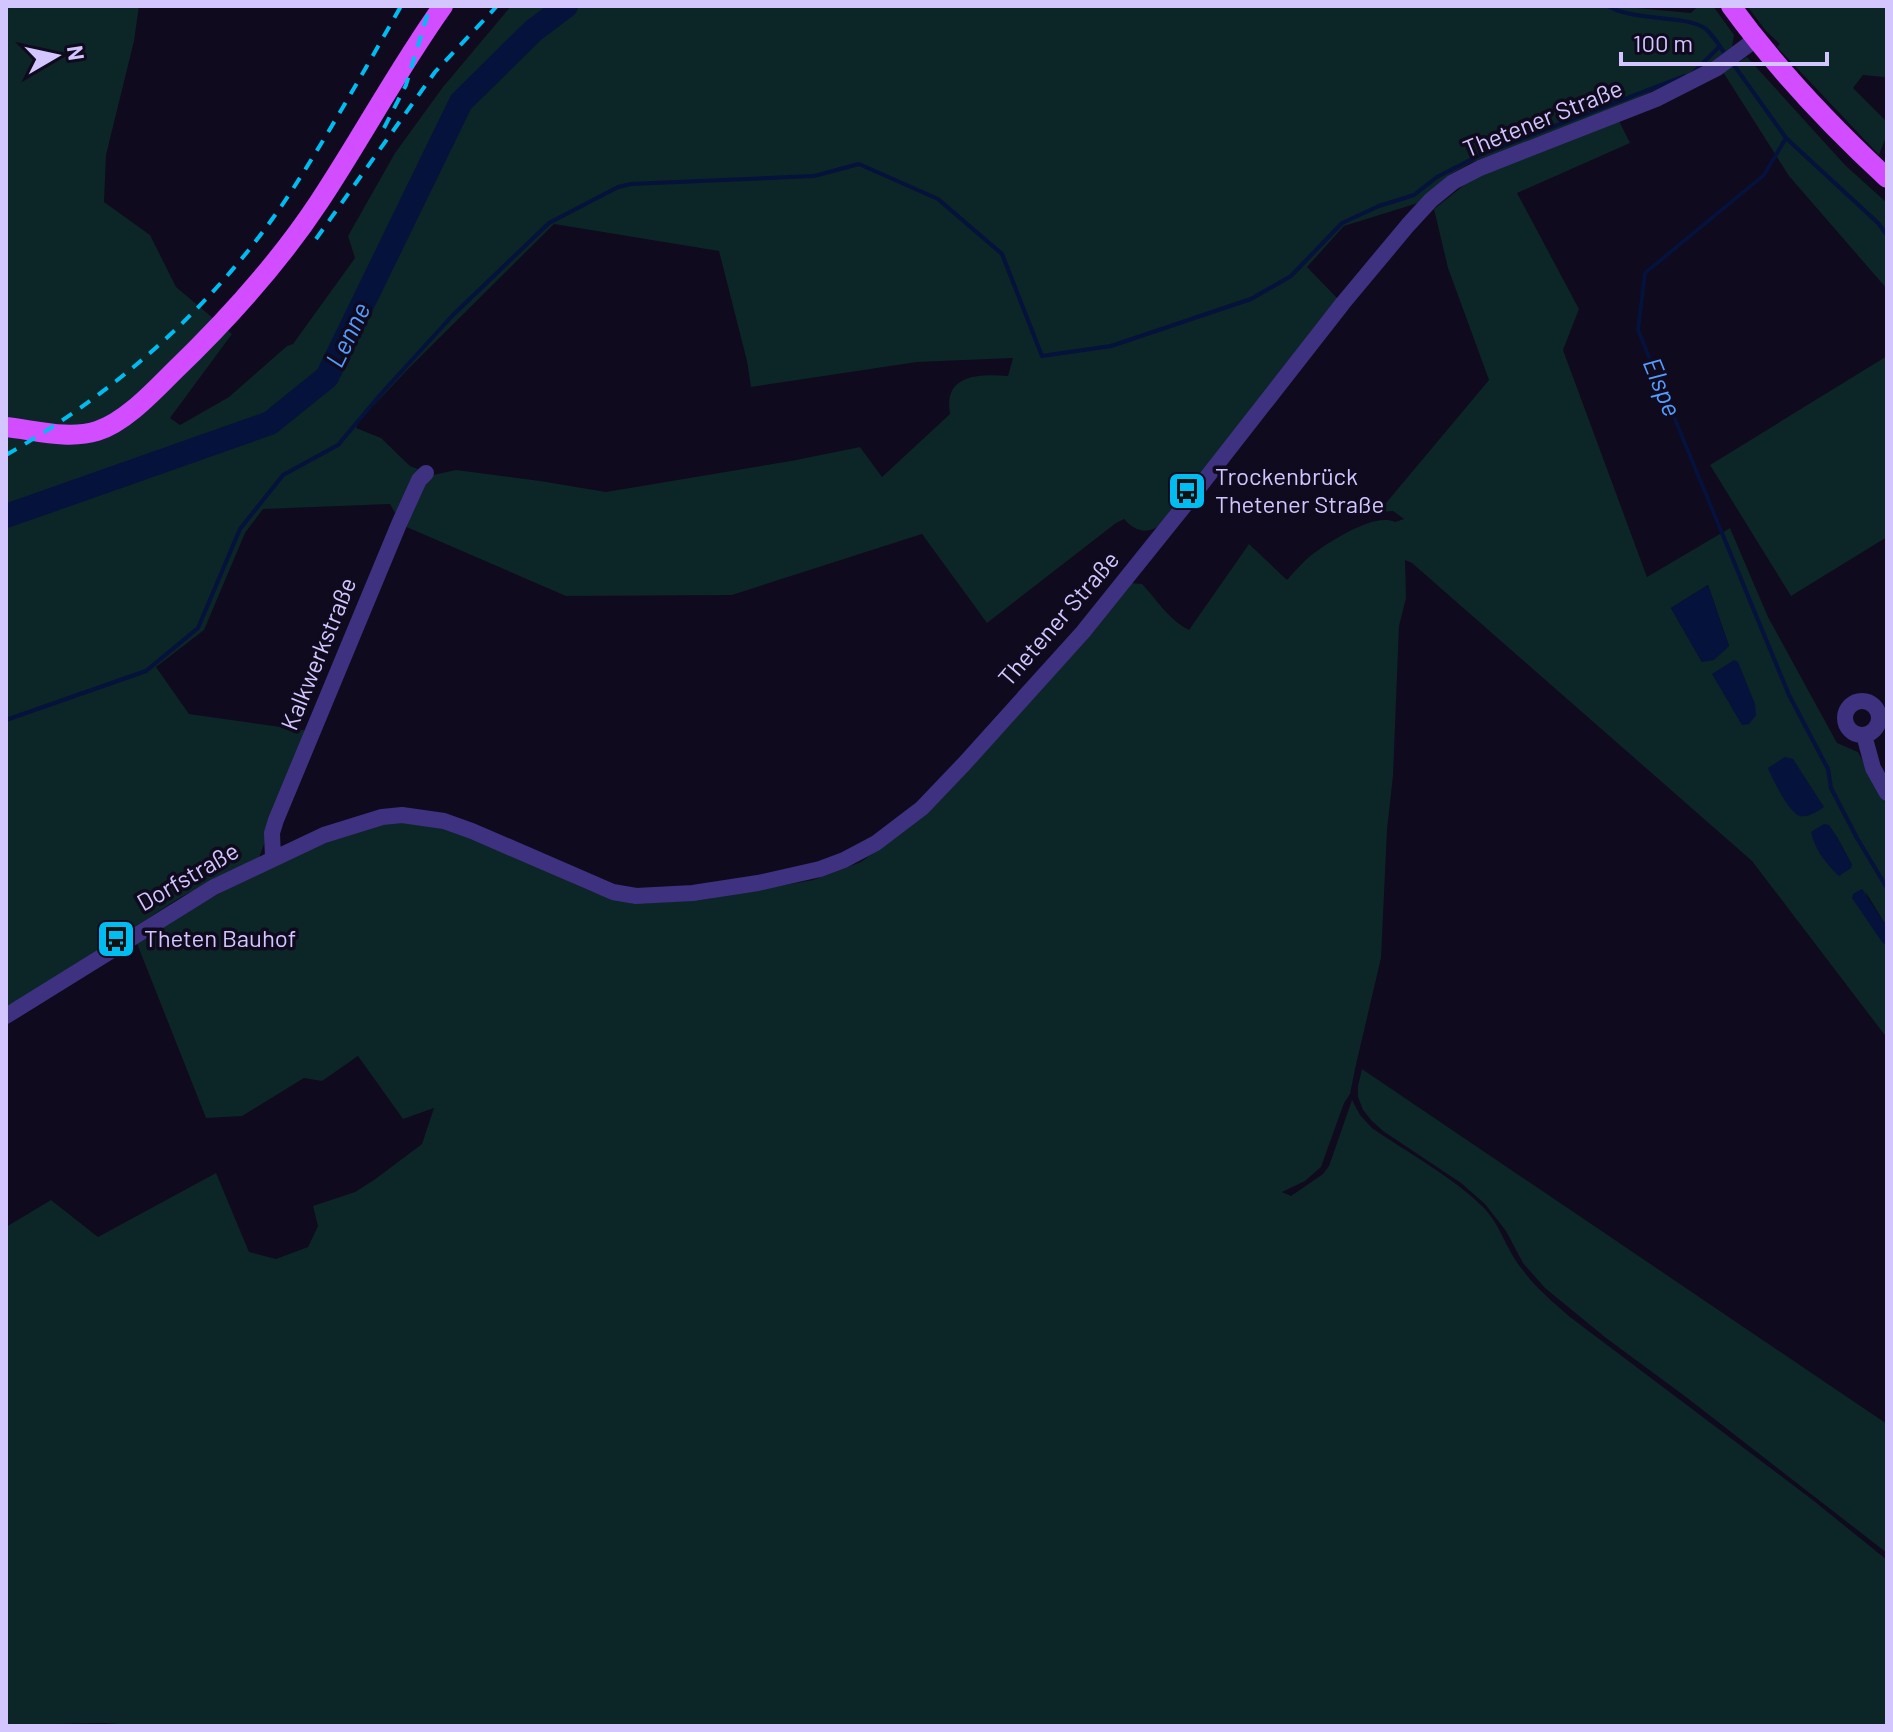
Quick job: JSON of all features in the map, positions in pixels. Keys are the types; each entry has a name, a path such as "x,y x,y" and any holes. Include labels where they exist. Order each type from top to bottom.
{"main road":[{"path":"6,427 66,435 97,431 121,419 165,380 250,293 284,251 319,202 443,6"},
{"path":"1731,6 1748,44 1803,93 1887,178"}],"street":[{"name":"Thetener Straße","path":"273,858 324,835 382,817 402,815 444,821 613,892 636,896 693,893 758,883 820,869 855,855 922,808 1083,632 1343,303 1431,200 1453,182 1480,168 1656,99 1717,68 1748,44"},
{"name":"Kalkwerkstraße","path":"273,858 272,833 276,820 399,524 419,480 426,473"},
{"path":"1864,735 1873,768 1887,793"},
{"name":"Dorfstraße","path":"6,1016 214,887 273,858"}],"green space":[{"path":"6,6 139,6 134,41 106,155 104,202 150,235 176,287 232,334 170,418 180,425 229,397 293,344 355,258 348,236 395,153 443,87 511,6 1615,6 1691,13 1698,6 1713,6 1734,35 1732,47 1706,66 1626,103 1470,163 1449,175 1418,203 1344,226 1307,267 1339,300 1160,525 1146,531 1137,529 1124,519 1116,523 987,623 922,534 732,595 566,596 402,525 390,504 263,509 245,533 204,630 156,667 189,714 310,731 259,858 181,897 6,1007","holes":["554,224 719,251 751,387 917,362 1013,358 1008,376 986,375 958,384 949,401 950,414 882,477 860,447 606,492 456,470 433,475 410,466 381,438 356,428 409,368"]},
{"path":"1747,6 1887,6 1887,75 1863,75 1853,88 1887,122 1887,134 1879,155 1777,47 1780,44"},
{"path":"1747,57 1845,165 1887,203 1887,289 1789,176 1723,72"},
{"path":"1619,121 1630,143 1517,193 1579,309 1563,350 1647,577 1730,528 1768,617 1837,743 1858,752 1887,806 1887,927 1865,891 1887,943 1887,1038 1752,861 1405,560 1406,598 1399,626 1381,958 1350,1094 1321,1167 1305,1181 1282,1192 1291,1196 1323,1174 1329,1166 1352,1100 1372,1128 1444,1175 1483,1207 1527,1276 1570,1317 1814,1501 1887,1560 1887,1726 6,1725 6,1227 51,1200 98,1237 216,1173 249,1252 276,1259 308,1247 318,1226 313,1206 355,1192 422,1144 434,1108 403,1119 358,1056 322,1081 304,1078 242,1116 206,1118 136,941 250,876 357,829 398,821 424,822 463,833 590,891 633,904 701,900 813,880 861,862 901,832 1131,583 1142,584 1169,615 1189,630 1249,544 1287,580 1309,557 1351,530 1375,521 1404,519 1393,511 1381,512 1381,509 1489,380 1448,268 1434,209 1468,182","holes":["1708,585 1729,646 1702,662 1671,608","1837,837 1852,865 1812,838"]},
{"path":"1887,356 1887,537 1791,596 1710,465"},
{"path":"1362,1069 1887,1424 1887,1553 1545,1288 1523,1263 1506,1231 1485,1204 1461,1183 1371,1120 1358,1097"}],"water":[{"path":"1708,585 1729,646 1714,660 1702,662 1671,608"},
{"path":"1734,660 1738,662 1755,704 1756,715 1749,724 1742,725 1712,674"},
{"path":"1785,757 1793,759 1824,807 1813,814 1800,816 1781,795 1768,768"},
{"path":"1824,824 1829,825 1852,865 1839,876 1822,857 1813,839 1811,832"},
{"path":"1862,889 1887,927 1885,944 1852,898"}],"waterway":[{"name":"Lenne","path":"6,516 270,423 327,377 461,102 533,31 566,6"},
{"name":"Elspe","path":"1608,6 1632,14 1697,24 1709,32 1725,54"},
{"path":"1693,73 1720,46"},
{"name":"Elspe","path":"1731,61 1786,138 1764,175 1645,273 1638,330 1789,695 1828,769 1831,788 1887,888"},
{"path":"6,720 146,671 198,628 240,529 283,475 338,445 453,315 549,223 618,187 814,176 859,164 938,199 1002,254 1042,356 1111,346 1251,299 1291,276 1342,223 1379,206 1414,195 1437,177 1480,155 1684,76"},
{"path":"1786,138 1878,223 1887,235"}],"railway":[{"path":"6,455 90,401 130,370 168,337 237,265 296,184 401,6"},
{"path":"384,128 406,85 430,6"},
{"path":"316,239 435,72 497,6"}],"place":[{"name":"Trockenbrück Thetener Straße","path":"1187,491"},
{"name":"Theten Bauhof","path":"116,939"}]}
